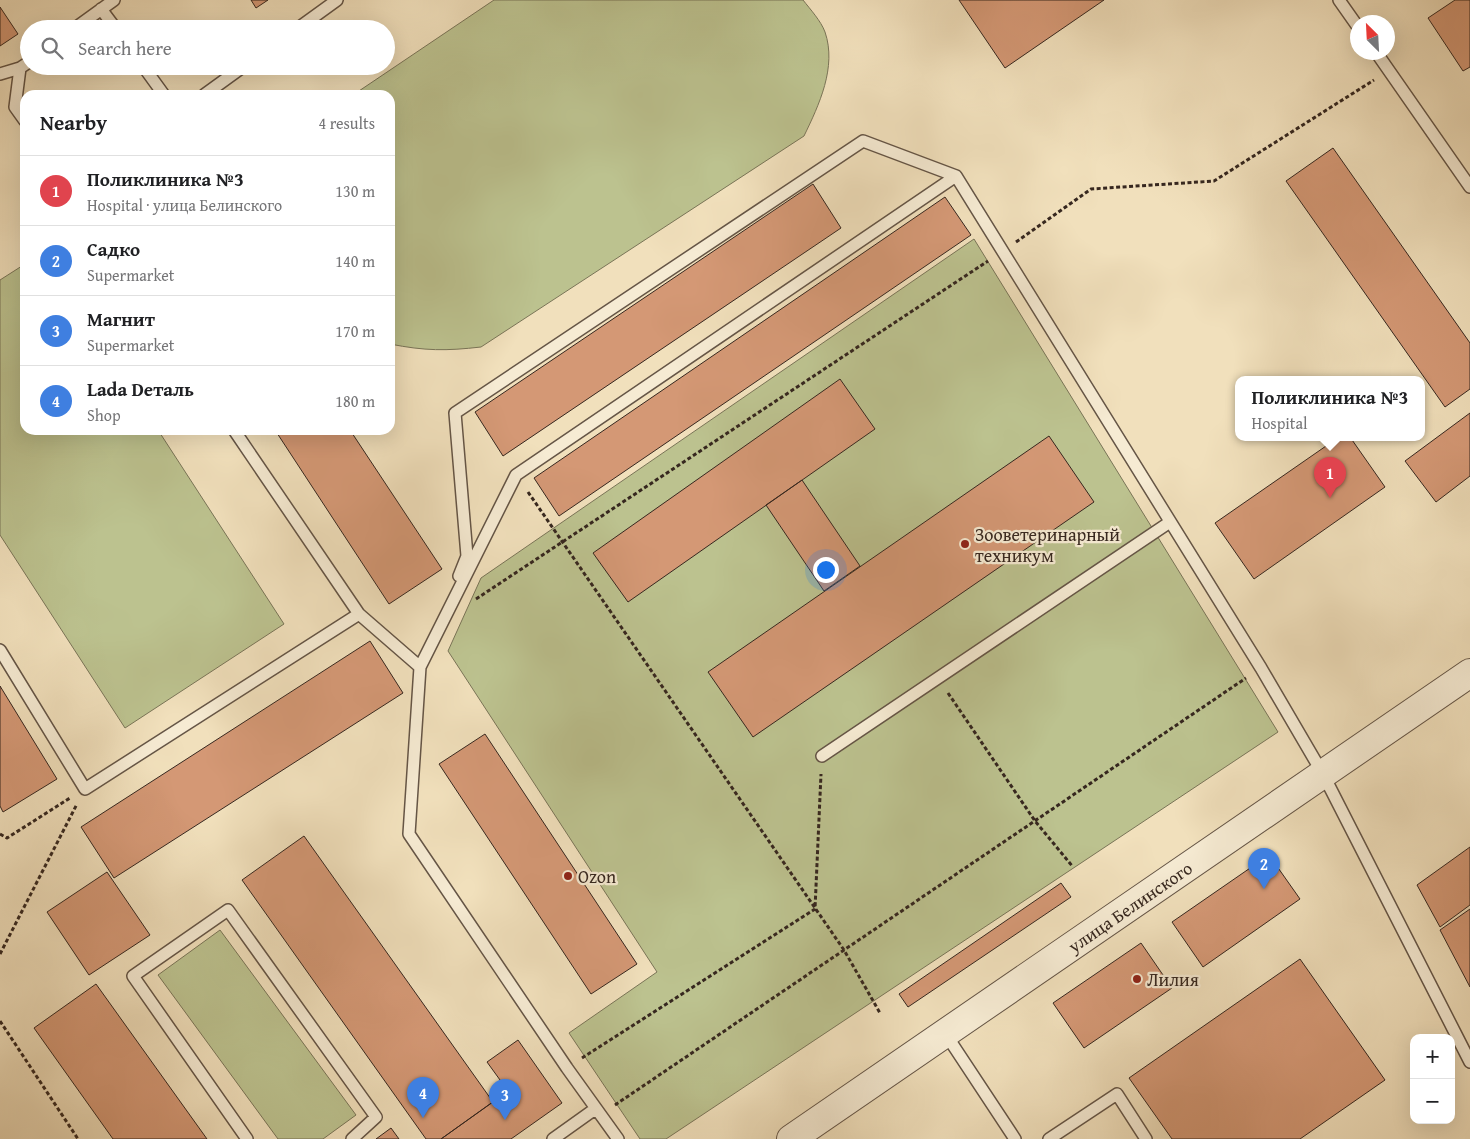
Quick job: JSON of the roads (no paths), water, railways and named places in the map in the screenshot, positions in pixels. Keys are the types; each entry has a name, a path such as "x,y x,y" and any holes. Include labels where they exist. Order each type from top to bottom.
{"street":[{"name":"улица Белинского","path":"791,1139 1470,673"}],"lane":[{"path":"86,20 114,0"},
{"path":"310,20 338,0"},
{"path":"1339,0 1350,15"},
{"path":"101,9 109,20"},
{"path":"1381,60 1470,187"},
{"path":"0,74 20,66"},
{"path":"20,113 16,107 22,75"},
{"path":"150,75 160,90"},
{"path":"211,90 232,75"},
{"path":"618,1139 595,1109 409,834 420,667 467,556 455,413 863,141 956,176 1260,668 1323,774 1470,1062"},
{"path":"420,667 516,475 956,176"},
{"path":"237,435 358,614 420,667"},
{"path":"822,756 1170,522"},
{"path":"0,650 85,789 358,614"},
{"path":"247,1139 133,976 228,910 376,1117 352,1139"},
{"path":"944,1033 1015,1139"},
{"path":"1049,1139 1116,1094 1146,1139"},
{"path":"553,1139 595,1109"}],"place":[{"name":"Поликлиника №3","path":"1330,498"},
{"name":"Зооветеринарный техникум","path":"965,544"},
{"name":"Ozon","path":"568,876"},
{"name":"Садко","path":"1264,889"},
{"name":"Лилия","path":"1137,979"},
{"name":"Lada Dеталь","path":"423,1118"},
{"name":"Магнит","path":"505,1120"}]}
